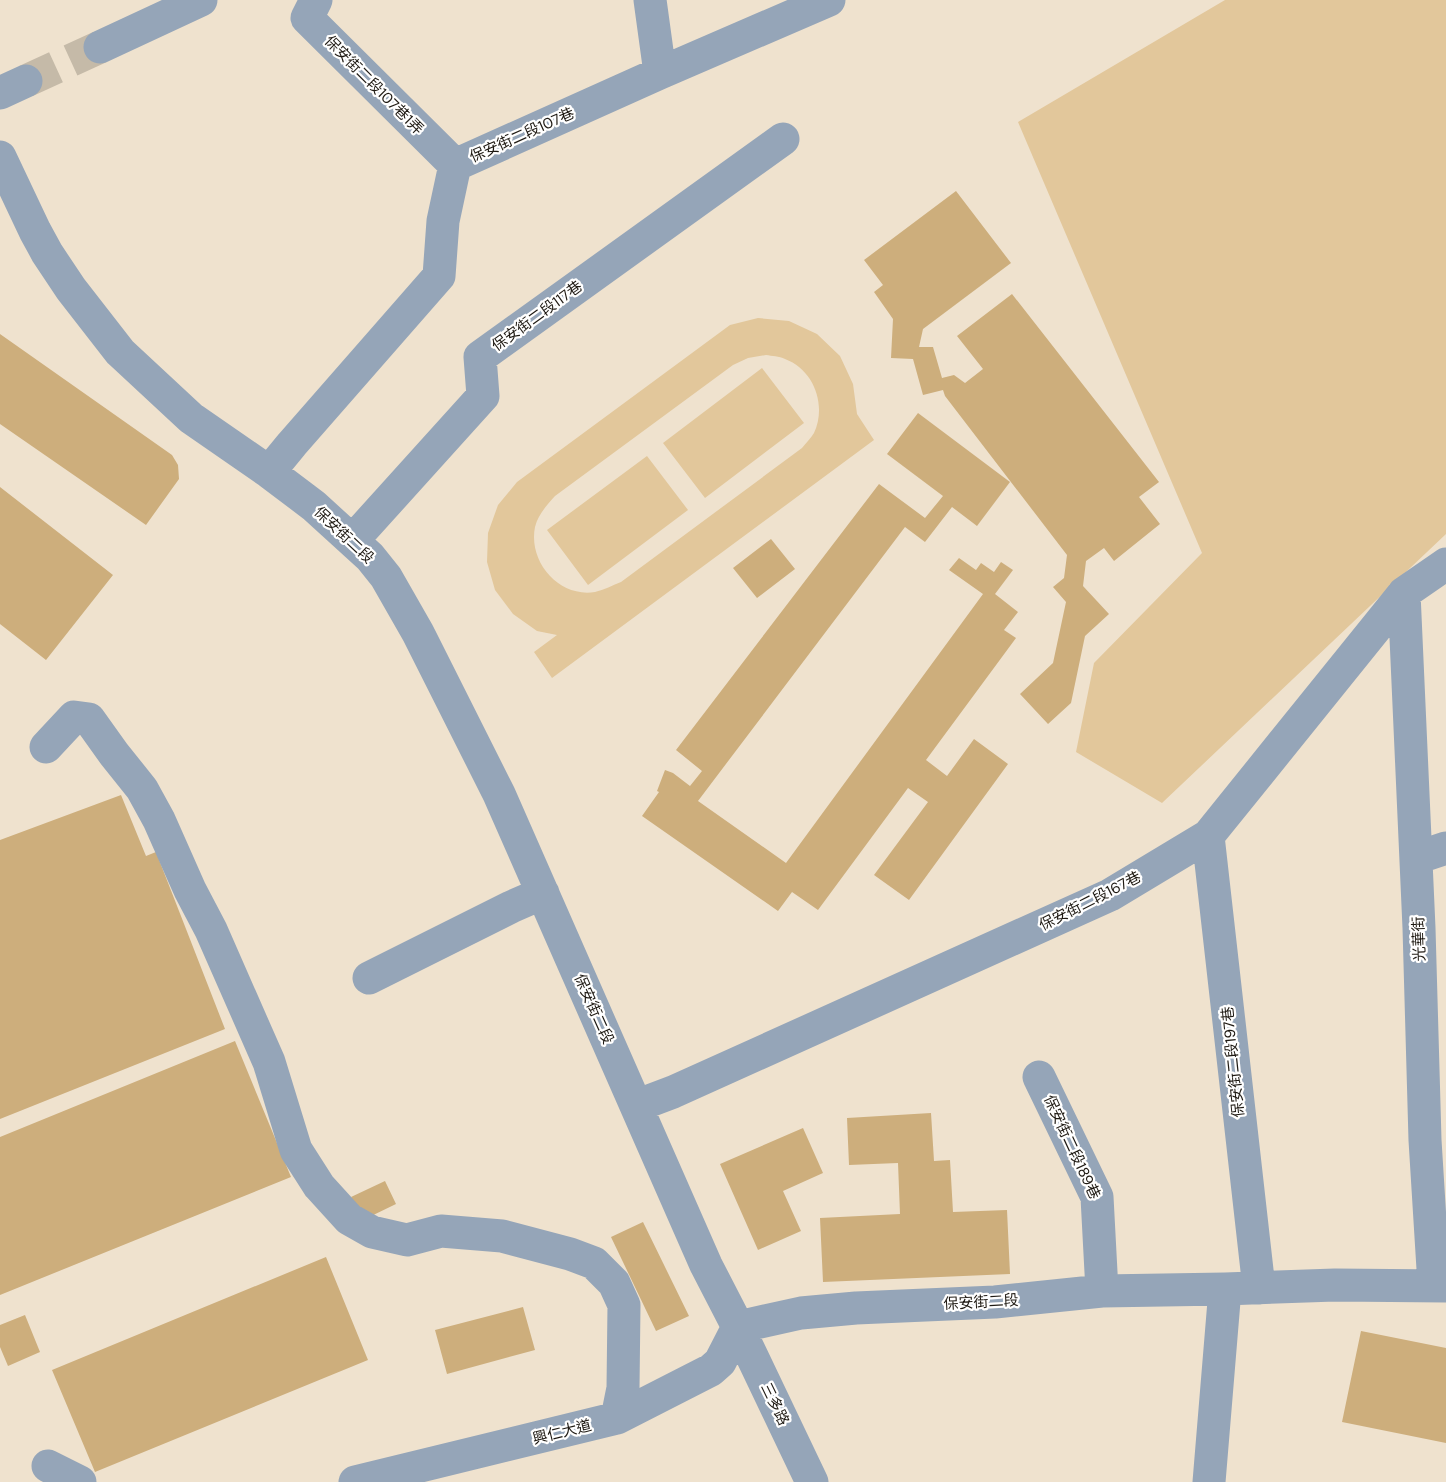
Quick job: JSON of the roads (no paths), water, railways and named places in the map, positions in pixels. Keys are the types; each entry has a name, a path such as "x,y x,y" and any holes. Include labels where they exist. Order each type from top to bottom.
{"street":[{"path":"100,46 201,0"},
{"name":"保安街二段107巷1弄","path":"315,0 307,18 455,165"},
{"path":"650,0 660,73"},
{"name":"保安街二段107巷","path":"269,472 438,276 443,220 455,165 829,0"},
{"name":"保安街二段117巷","path":"353,540 483,396 480,357 783,139"},
{"name":"保安街二段","path":"0,157 34,231 47,253 71,289 120,352 191,418 314,506 353,540 386,577 418,633 499,794 706,1265 738,1327 801,1313 995,1302 1102,1291 1335,1285 1440,1286"},
{"name":"保安街二段167巷","path":"636,1106 684,1087 1110,895 1208,837 1404,593 1446,564"},
{"name":"光華街","path":"1404,593 1431,853 1440,1286"},
{"path":"46,747 74,717 89,718 142,789 211,930 269,1062 296,1150 319,1185 349,1219 372,1232 407,1240 441,1232 502,1236 570,1254 594,1263 614,1283 624,1305 623,1389 617,1418"},
{"name":"保安街二段197巷","path":"1208,837 1259,1288"},
{"path":"369,978 543,893"},
{"name":"保安街二段189巷","path":"1039,1077 1097,1197 1102,1291"},
{"path":"1209,1482 1225,1289"},
{"name":"興仁大道","path":"355,1482 617,1418 711,1370 720,1362 738,1327"},
{"name":"三多路","path":"738,1327 812,1482"},
{"path":"788,1431 789,1482"},
{"path":"48,1466 80,1482"}],"tunnel":[{"path":"26,81 100,47"}]}
